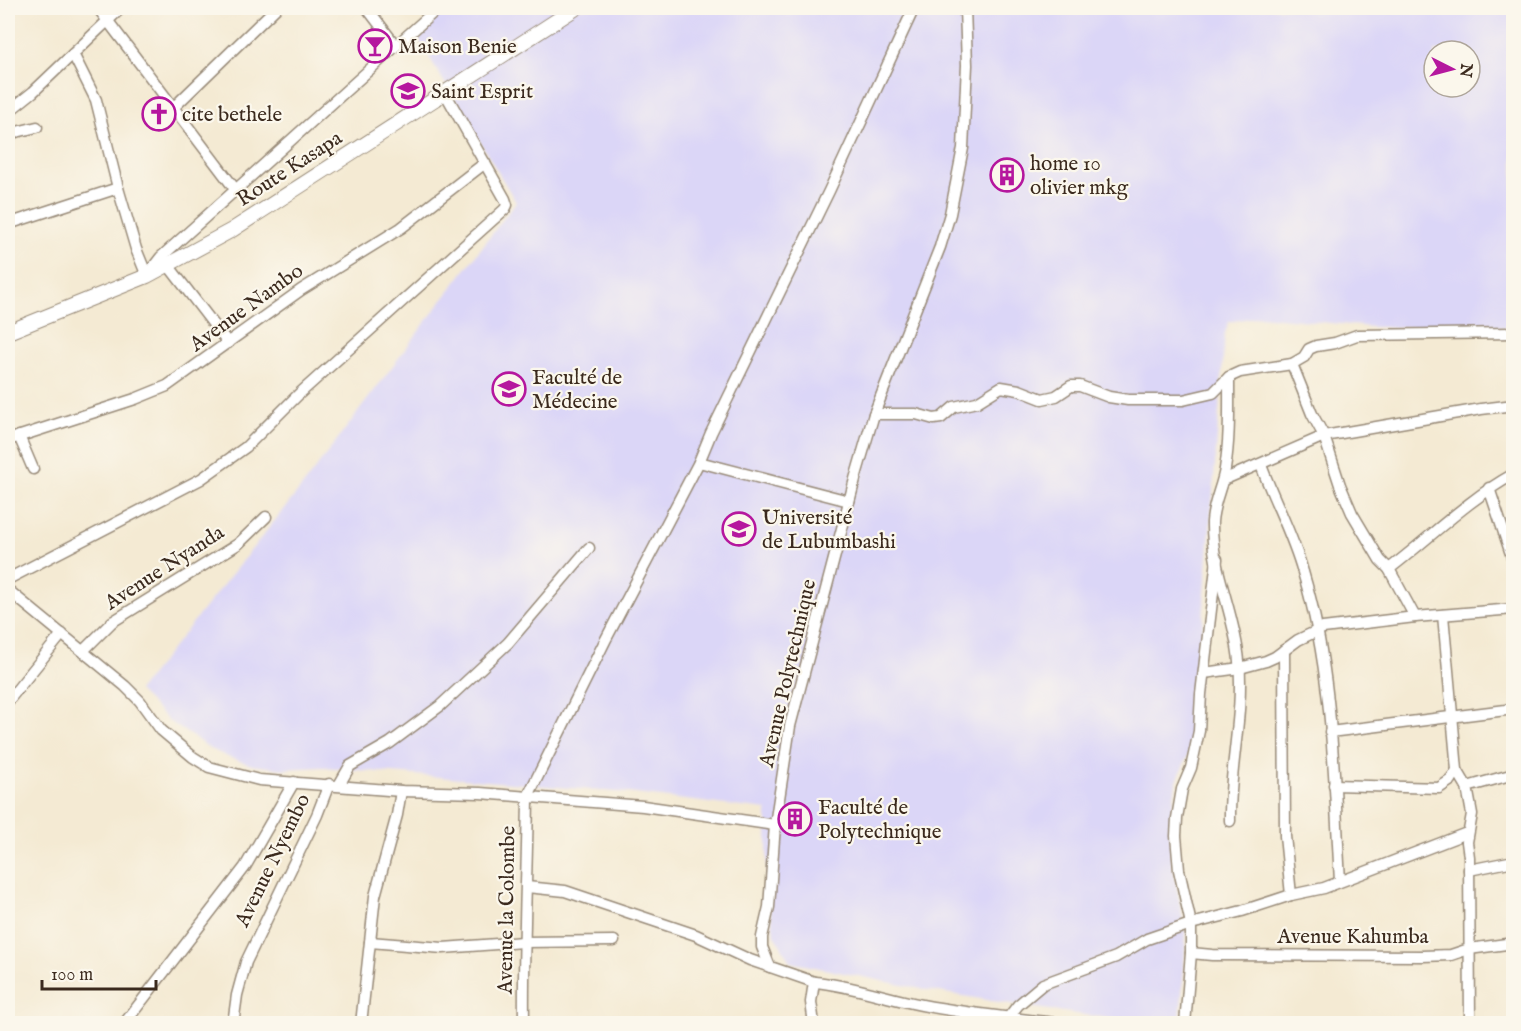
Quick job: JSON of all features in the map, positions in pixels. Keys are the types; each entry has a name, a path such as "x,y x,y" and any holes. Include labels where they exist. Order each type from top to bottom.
{"main road":[{"name":"Route Kasapa","path":"8,332 147,276 232,230 576,8"}],"street":[{"path":"98,8 236,189"},
{"path":"8,112 33,92 121,8"},
{"path":"173,108 276,8"},
{"path":"367,8 396,46"},
{"path":"147,276 161,256 438,8"},
{"path":"528,798 600,651 699,462 711,432 829,191 914,8"},
{"name":"Avenue Polytechnique","path":"770,967 762,947 769,907 775,825 792,718 874,414 940,247 950,214 963,148 967,65 965,8"},
{"path":"73,54 96,99 118,189 136,249 147,276"},
{"path":"8,579 201,479 246,447 299,394 505,210 506,199 444,92"},
{"path":"8,134 37,127"},
{"name":"Avenue Nambo","path":"8,440 168,386 301,290 401,228 485,163"},
{"path":"8,224 118,189"},
{"path":"168,265 228,343"},
{"path":"874,414 916,414 934,419 940,418 954,407 977,402 1001,387 1019,390 1042,399 1056,396 1071,386 1080,386 1109,397 1128,400 1183,400 1213,393 1229,377 1247,371 1292,364 1304,357 1309,349 1335,344 1357,335 1514,333"},
{"path":"1292,364 1312,414 1324,436 1352,513 1380,560 1389,569 1415,617"},
{"path":"1229,377 1229,446 1223,480 1213,506 1212,534 1238,646 1240,668 1230,793 1230,821"},
{"path":"1223,480 1324,436 1514,405"},
{"path":"19,436 33,469"},
{"path":"699,462 849,501"},
{"path":"1261,465 1304,572 1317,631 1330,732 1340,881"},
{"path":"1389,569 1423,543 1461,508 1514,474"},
{"path":"1489,488 1514,564"},
{"name":"Avenue Nyanda","path":"83,651 112,622 238,544 266,517"},
{"name":"Avenue Nyembo","path":"233,1023 237,995 252,947 334,784 350,766 390,743 440,706 508,643 589,548"},
{"path":"1185,1023 1191,924 1179,870 1177,818 1182,789 1191,768 1199,731 1217,559"},
{"path":"8,590 125,687 140,701 161,730 205,765 259,780 334,784 401,791 454,791 643,806 775,825"},
{"path":"1204,673 1240,668 1275,657 1298,640 1327,627 1514,609"},
{"path":"1443,615 1457,770 1467,787 1472,814 1467,833 1470,1023"},
{"path":"8,701 62,634"},
{"path":"1284,650 1285,836 1291,894"},
{"path":"1330,732 1514,709"},
{"path":"1334,785 1439,788 1451,780 1457,770"},
{"path":"1467,787 1514,774"},
{"path":"124,1023 245,867 294,782"},
{"path":"361,1023 378,879 395,822 401,791"},
{"name":"Avenue la Colombe","path":"524,1023 523,942 527,887 528,798"},
{"path":"1008,1018 1018,1005 1047,982 1116,957 1147,939 1291,894 1315,891 1467,833"},
{"path":"1468,870 1514,861"},
{"path":"527,887 565,891 696,935 770,967 814,982 845,986 909,1002 982,1015 1063,1023"},
{"path":"370,942 443,948 523,942 614,940"},
{"name":"Avenue Kahumba","path":"1191,953 1404,957 1451,955 1469,949 1514,943"},
{"path":"813,1023 814,982"},
{"path":"953,1023 982,1015"}],"shaded area":[{"name":"Université de Lubumbashi","path":"448,8 1513,8 1513,327 1371,327 1260,316 1229,322 1225,333 1194,738 1176,783 1170,827 1171,855 1186,936 1180,1023 1141,1023 1029,1007 927,990 790,962 774,933 767,894 767,810 628,793 322,767 283,769 252,765 211,749 169,721 138,691 301,488 516,202 416,35"}],"place":[{"name":"Maison Benie","path":"375,46"},
{"name":"Saint Esprit","path":"408,91"},
{"name":"cite bethele","path":"159,114"},
{"name":"home 10 olivier mkg","path":"1007,175"},
{"name":"Faculté de Médecine","path":"509,389"},
{"name":"Université de Lubumbashi","path":"739,529"},
{"name":"Faculté de Polytechnique","path":"795,819"}]}
